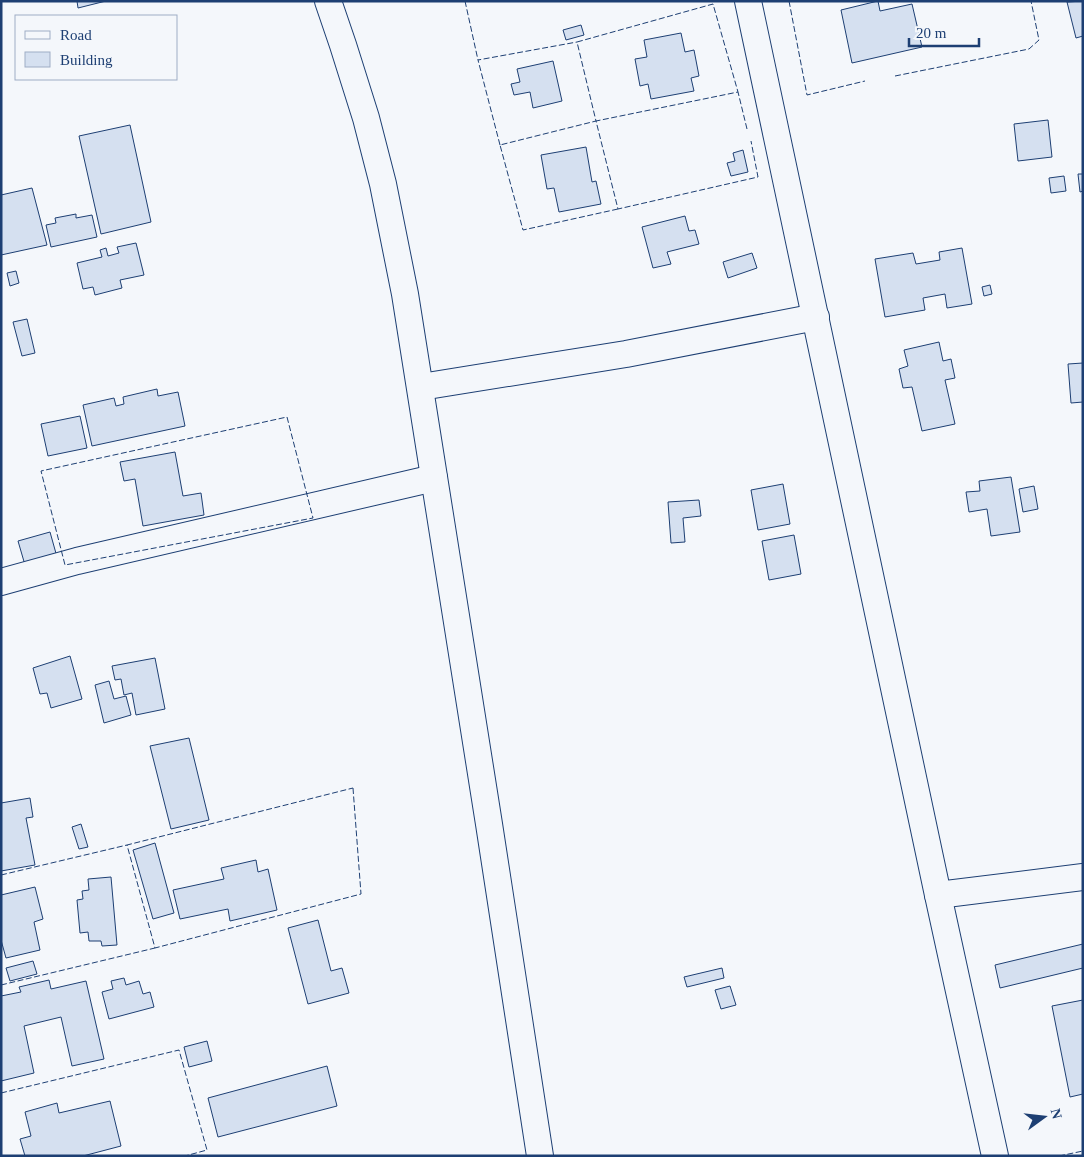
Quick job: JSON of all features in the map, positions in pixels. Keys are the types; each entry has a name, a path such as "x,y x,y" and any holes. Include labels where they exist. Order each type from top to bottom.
{"street":[{"path":"328,1 366,118 384,184 403,286 488,815 540,1156"},
{"path":"748,1 995,1156"},
{"path":"420,387 626,354 816,317"},
{"path":"1,582 77,561 434,478"},
{"path":"938,895 1083,877"}],"building":[{"path":"77,1 106,1 78,8"},
{"path":"878,1 880,11 912,4 922,47 852,63 841,10"},
{"path":"1083,1 1083,36 1076,38 1067,2"},
{"path":"581,25 584,35 566,40 563,30"},
{"path":"681,33 685,52 694,50 699,76 691,78 694,91 651,99 648,84 640,86 635,59 647,57 644,40"},
{"path":"553,61 562,101 533,108 530,92 514,95 511,84 520,82 517,69"},
{"path":"1048,120 1052,157 1018,161 1014,124"},
{"path":"130,125 151,222 101,234 79,136"},
{"path":"586,147 592,182 596,181 601,204 559,212 554,188 547,189 541,155"},
{"path":"743,150 748,172 731,176 727,163 735,161 733,153"},
{"path":"1078,174 1083,174 1083,191 1080,192"},
{"path":"1064,176 1066,191 1051,193 1049,178"},
{"path":"32,188 47,245 1,255 1,195"},
{"path":"76,214 76,218 92,215 97,237 51,247 46,225 56,223 55,218"},
{"path":"685,216 689,231 695,230 699,244 667,252 671,264 653,268 642,227"},
{"path":"136,243 144,275 120,280 122,288 95,295 93,287 83,289 77,263 102,257 100,250 106,248 108,256 119,253 117,247"},
{"path":"962,248 972,304 947,308 945,294 923,298 925,310 885,317 875,259 913,253 916,264 940,260 939,252"},
{"path":"752,253 757,268 728,278 723,262"},
{"path":"16,271 19,283 10,286 7,273"},
{"path":"990,285 992,294 984,296 982,287"},
{"path":"27,319 35,353 22,356 13,322"},
{"path":"939,342 943,361 951,359 955,378 945,380 955,424 922,431 912,387 903,388 899,369 908,366 904,350"},
{"path":"1083,363 1083,402 1071,403 1068,364"},
{"path":"157,389 158,396 178,392 185,426 92,446 83,405 114,398 116,406 124,404 123,397"},
{"path":"80,416 87,448 48,456 41,424"},
{"path":"175,452 183,496 201,493 204,515 143,526 135,479 124,481 120,462"},
{"path":"1011,477 1020,532 991,536 987,509 969,512 966,492 980,491 979,481"},
{"path":"783,484 790,524 758,530 751,490"},
{"path":"1034,486 1038,509 1023,512 1019,489"},
{"path":"699,500 701,516 683,518 685,542 671,543 668,502"},
{"path":"50,532 57,557 25,565 18,541"},
{"path":"794,535 801,574 769,580 762,541"},
{"path":"70,656 82,699 51,708 47,693 40,694 33,668"},
{"path":"155,658 165,709 136,715 132,693 124,695 121,679 115,680 112,666"},
{"path":"109,681 114,699 126,696 131,715 104,723 95,685"},
{"path":"189,738 209,820 171,829 150,746"},
{"path":"30,798 33,817 26,818 35,865 1,871 1,803"},
{"path":"81,824 88,847 79,849 72,827"},
{"path":"155,843 174,913 153,919 133,850"},
{"path":"256,860 258,872 268,869 277,910 230,921 228,909 180,919 173,890 224,879 221,868"},
{"path":"111,877 117,945 102,946 101,941 89,941 88,932 80,933 77,900 83,899 82,891 89,890 88,879"},
{"path":"35,887 43,919 34,922 40,950 6,958 1,940 1,895"},
{"path":"318,920 331,971 342,968 349,993 308,1004 288,928"},
{"path":"1083,944 1083,968 1000,988 995,965"},
{"path":"33,961 37,974 10,981 6,968"},
{"path":"722,968 724,978 687,987 684,977"},
{"path":"124,978 126,985 139,981 143,994 150,992 154,1007 109,1019 102,992 113,989 111,981"},
{"path":"49,980 51,989 86,981 104,1059 72,1066 61,1017 24,1026 34,1073 1,1081 1,996 21,992 19,987"},
{"path":"730,986 736,1005 721,1009 715,990"},
{"path":"1083,1000 1083,1094 1070,1097 1052,1006"},
{"path":"207,1041 212,1061 189,1067 184,1047"},
{"path":"327,1066 337,1106 218,1137 208,1098"},
{"path":"110,1101 121,1146 83,1156 25,1156 20,1139 31,1136 25,1112 57,1103 59,1113"}],"fence":[{"path":"465,1 478,60"},
{"path":"789,1 807,95 865,81"},
{"path":"895,76 1029,49 1039,40 1031,1"},
{"path":"618,209 523,230 500,145 596,121 577,42 713,4 738,92"},
{"path":"500,145 478,60 577,42"},
{"path":"747,129 738,92 596,121 618,209 758,177 751,141"},
{"path":"287,417 313,518 65,565 41,471 287,417"},
{"path":"353,788 361,894 155,948 127,845 353,788"},
{"path":"1,875 127,845"},
{"path":"1,985 155,948"},
{"path":"1,1093 179,1050 207,1150 185,1156"},
{"path":"1059,1156 1083,1151"}]}
